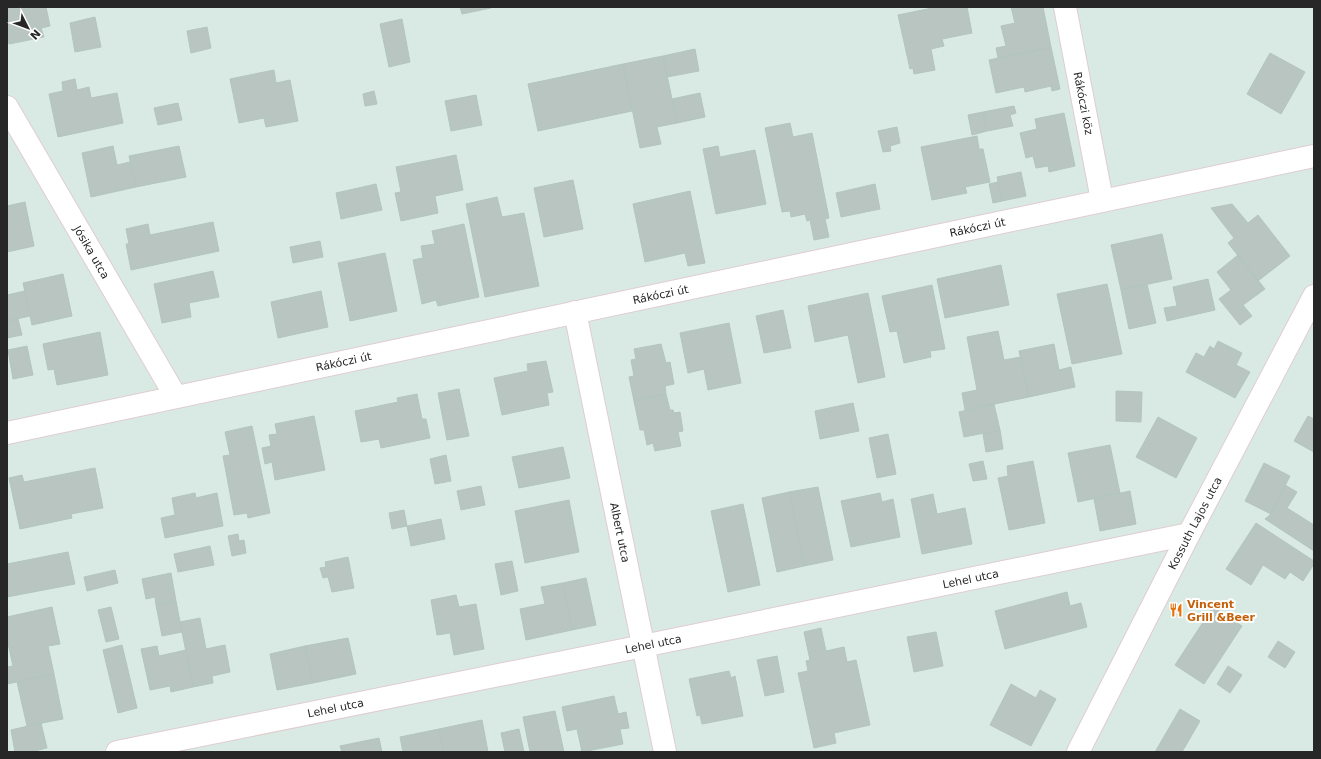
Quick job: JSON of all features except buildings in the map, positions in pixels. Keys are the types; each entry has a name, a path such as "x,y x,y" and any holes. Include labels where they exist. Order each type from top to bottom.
{"street":[{"name":"Rákóczi köz","path":"1065,7 1102,200"},
{"name":"Jósika utca","path":"7,107 176,397"},
{"name":"Rákóczi út","path":"7,433 1314,156"},
{"name":"Kossuth Lajos utca","path":"1078,752 1188,534 1314,296"},
{"name":"Albert utca","path":"575,312 664,752"},
{"name":"Lehel utca","path":"117,752 1188,534"}],"place":[{"name":"Vincent Grill &Beer","path":"1176,610"}]}
